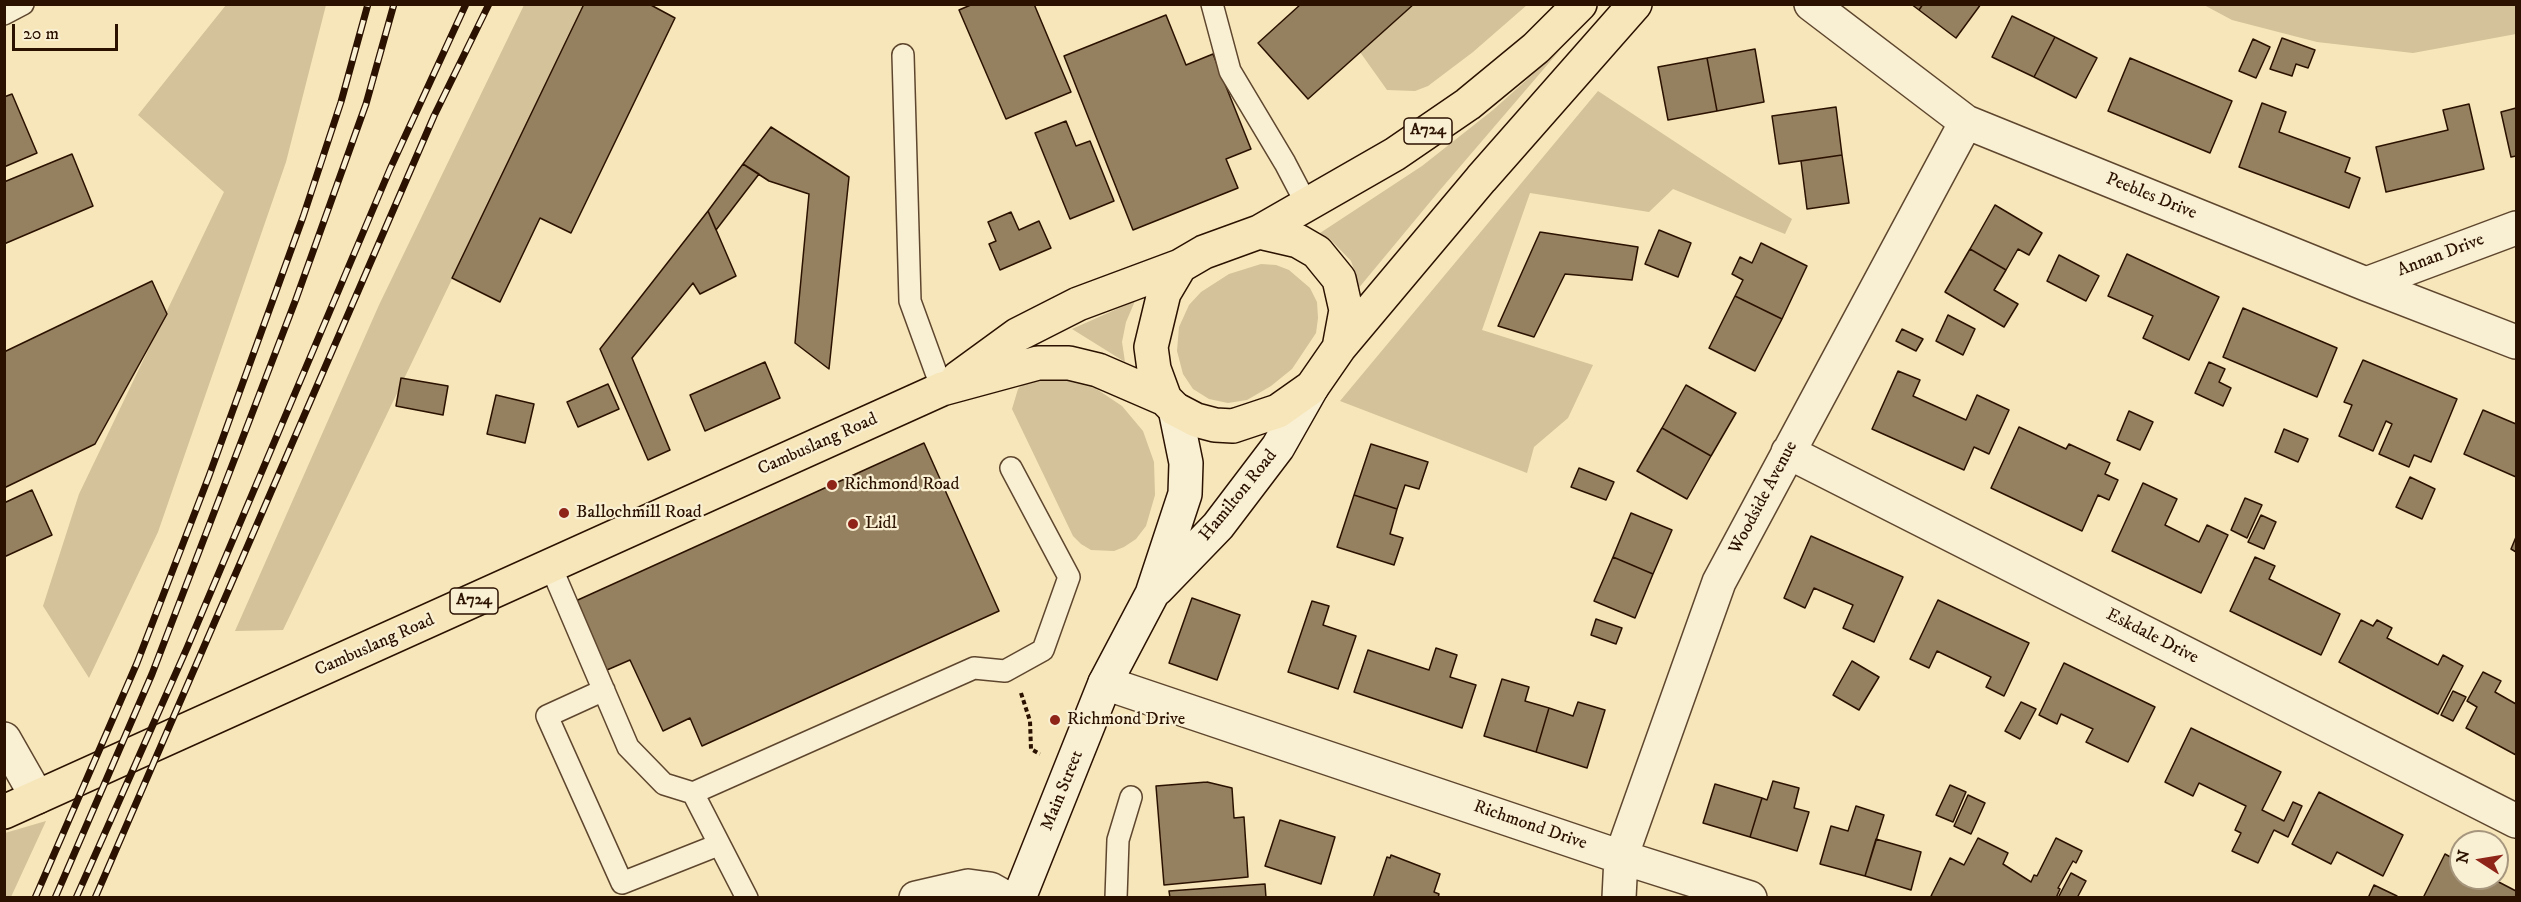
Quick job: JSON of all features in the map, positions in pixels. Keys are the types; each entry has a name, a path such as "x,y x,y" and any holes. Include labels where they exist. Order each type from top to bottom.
{"main road":[{"name":"A724","path":"1259,232 1395,153 1468,104 1536,48 1580,4"},
{"path":"1339,348 1346,310 1338,279 1317,252 1284,236 1259,232 1204,252 1180,266 1164,293 1151,347 1154,369 1170,404 1196,420 1215,425 1233,426 1258,420 1278,411 1312,387 1339,348 1481,178 1635,4"},
{"name":"A724","path":"942,389 1017,335 1078,304 1180,266"},
{"name":"A724","path":"942,389 1038,363 1069,363 1098,370 1170,404"},
{"name":"Cambuslang Road","path":"4,812 942,389"}],"street":[{"name":"Peebles Drive","path":"1811,4 1966,122 2366,284 2517,342"},
{"name":"Woodside Avenue","path":"1618,897 1621,857 1719,582 1966,122"},
{"name":"Annan Drive","path":"2366,284 2517,228"},
{"name":"Hamilton Road","path":"1152,594 1218,526 1278,447 1312,387"},
{"name":"Hamilton Road","path":"1106,683 1152,594 1185,494 1186,463 1170,404"},
{"name":"Eskdale Drive","path":"1788,452 2517,821"},
{"name":"Richmond Drive","path":"1106,683 1621,857 1750,897"},
{"name":"Main Street","path":"1019,897 1106,683"},
{"path":"4,739 37,797"},
{"path":"916,897 968,886 990,889 1006,897"}],"lane":[{"path":"4,14 23,4"},
{"path":"1212,4 1230,70 1307,205"},
{"path":"903,55 910,301 942,389"},
{"path":"551,567 628,747 664,784 693,793 974,668 1005,670 1043,650 1069,578 1011,468"},
{"path":"604,690 548,716 622,883 718,845"},
{"path":"693,793 747,897"},
{"path":"1116,897 1118,840 1131,797"}],"shaded area":[{"path":"226,5 326,5 286,162 158,532 89,678 43,606 79,494 224,192 138,115"},
{"path":"524,5 584,5 283,630 235,631 379,305"},
{"path":"1414,5 1527,5 1473,52 1428,86 1415,91 1387,90 1360,52"},
{"path":"2204,5 2516,5 2516,34 2413,53 2317,42 2232,20"},
{"path":"1560,50 1357,290 1356,275 1351,261 1331,240 1317,235 1422,166 1493,110"},
{"path":"1598,91 1792,219 1785,234 1673,189 1649,212 1530,193 1482,330 1593,365 1568,418 1534,447 1527,473 1340,401"},
{"path":"1261,264 1276,265 1289,270 1310,288 1317,302 1316,333 1292,369 1271,386 1247,400 1228,403 1209,399 1193,389 1183,374 1177,351 1179,327 1189,305 1201,292 1229,274"},
{"path":"1135,301 1126,322 1122,342 1125,362 1072,329"},
{"path":"1038,379 1063,380 1095,388 1122,406 1143,431 1154,462 1155,495 1146,526 1136,539 1124,547 1114,551 1091,550 1073,536 1012,409 1018,389 1024,383"},
{"path":"46,821 11,897 5,897 5,833"}],"building":[{"path":"584,4 649,4 675,18 571,233 540,218 500,302 452,278"},
{"path":"973,4 1034,4 1071,92 1006,119 959,10"},
{"path":"1301,4 1414,4 1308,99 1258,43"},
{"path":"1911,4 1923,4 1919,10"},
{"path":"1923,4 1981,4 1956,38 1919,10"},
{"path":"1166,15 1186,65 1213,54 1251,149 1226,159 1238,188 1133,230 1064,56"},
{"path":"2012,16 2055,37 2034,77 1992,57"},
{"path":"2055,37 2097,58 2076,98 2034,77"},
{"path":"2282,38 2315,50 2308,68 2296,64 2292,76 2270,69"},
{"path":"2253,39 2270,47 2256,78 2239,71"},
{"path":"1755,49 1764,102 1717,111 1707,58"},
{"path":"1707,58 1717,111 1668,120 1658,67"},
{"path":"2130,58 2232,101 2210,153 2108,111"},
{"path":"12,94 37,153 4,167 4,97"},
{"path":"2262,103 2286,112 2279,132 2350,158 2345,172 2360,178 2349,208 2239,167"},
{"path":"2469,104 2484,169 2386,192 2376,147 2448,130 2443,110"},
{"path":"1836,107 1842,155 1779,164 1772,116"},
{"path":"2516,108 2516,156 2511,157 2501,112"},
{"path":"1066,121 1076,146 1090,141 1114,201 1070,219 1035,133"},
{"path":"771,127 849,177 829,369 795,343 809,194 769,181 743,164"},
{"path":"72,154 93,206 4,244 4,182"},
{"path":"1842,155 1849,203 1807,209 1801,161"},
{"path":"743,164 759,174 716,230 708,211"},
{"path":"1995,205 2042,233 2029,255 2018,249 2006,270 1970,249"},
{"path":"708,211 736,276 700,294 693,283 632,358 670,450 648,460 600,349"},
{"path":"1011,212 1019,230 1039,221 1051,248 1000,270 989,244 996,241 988,222"},
{"path":"1659,230 1691,243 1678,277 1645,264"},
{"path":"1540,232 1638,247 1632,280 1565,274 1534,337 1498,326"},
{"path":"1761,243 1807,266 1782,319 1735,296 1743,280 1732,274 1740,257 1752,263"},
{"path":"1970,249 2006,270 1994,290 2018,304 2004,327 1945,292"},
{"path":"2127,254 2219,297 2189,360 2143,338 2153,316 2108,296"},
{"path":"2059,255 2099,276 2086,301 2047,281"},
{"path":"152,281 167,314 95,444 4,488 4,352"},
{"path":"1735,296 1782,319 1755,371 1709,348"},
{"path":"2243,308 2337,348 2317,397 2223,357"},
{"path":"1948,315 1975,329 1963,355 1936,341"},
{"path":"1902,329 1923,339 1916,351 1896,341"},
{"path":"2363,360 2457,399 2431,462 2414,455 2409,467 2379,454 2392,424 2386,421 2373,451 2339,436 2352,405 2344,402"},
{"path":"765,362 780,398 705,431 690,395"},
{"path":"2209,362 2225,369 2219,382 2231,388 2223,406 2195,393"},
{"path":"1898,371 1920,380 1913,396 1966,420 1977,395 2009,410 1989,454 1974,447 1964,470 1872,429"},
{"path":"401,378 448,386 443,415 396,406"},
{"path":"608,384 619,409 578,427 567,402"},
{"path":"1686,385 1736,413 1711,456 1662,428"},
{"path":"496,395 534,404 525,443 487,434"},
{"path":"2483,410 2516,424 2516,477 2464,454"},
{"path":"2129,411 2153,422 2140,450 2117,440"},
{"path":"2019,427 2066,449 2069,444 2110,463 2105,474 2118,480 2109,500 2098,495 2082,531 1991,488"},
{"path":"1662,428 1711,456 1687,499 1637,471"},
{"path":"2284,429 2308,439 2298,462 2275,452"},
{"name":"Lidl","path":"924,443 999,611 702,746 690,718 663,731 630,660 600,673 569,604"},
{"path":"1371,444 1428,462 1419,489 1405,485 1397,509 1354,495"},
{"path":"1579,468 1614,482 1606,500 1571,487"},
{"path":"2410,477 2435,489 2422,519 2396,507"},
{"path":"2143,483 2177,499 2165,525 2199,542 2207,525 2228,535 2201,593 2112,551"},
{"path":"32,490 52,535 4,557 4,503"},
{"path":"1354,495 1397,509 1390,534 1403,538 1394,565 1337,547"},
{"path":"2245,498 2262,505 2247,538 2231,530"},
{"path":"1631,513 1672,530 1653,574 1613,557"},
{"path":"2261,515 2276,522 2264,549 2248,542"},
{"path":"1811,536 1903,577 1874,642 1843,628 1853,605 1814,588 1805,608 1784,598"},
{"path":"2516,537 2516,552 2511,549"},
{"path":"1613,557 1653,574 1635,618 1594,601"},
{"path":"2255,557 2275,566 2269,579 2340,614 2321,655 2230,611"},
{"path":"1192,598 1240,615 1217,680 1169,663"},
{"path":"1938,600 2029,643 2004,696 1986,687 1991,677 1937,651 1929,668 1910,659"},
{"path":"1312,601 1329,606 1323,625 1356,636 1338,689 1288,672"},
{"path":"1596,619 1622,628 1616,644 1591,635"},
{"path":"2361,620 2373,626 2377,620 2392,628 2387,638 2438,665 2443,655 2463,666 2438,714 2339,662"},
{"path":"1436,648 1457,655 1450,677 1476,685 1462,728 1354,692 1368,650 1429,670"},
{"path":"1852,661 1879,677 1859,710 1833,695"},
{"path":"2064,663 2155,707 2128,762 2086,742 2093,729 2061,714 2057,724 2039,715"},
{"path":"2483,672 2501,681 2495,692 2516,704 2516,755 2466,728 2477,707 2467,701"},
{"path":"1502,679 1529,687 1525,701 1549,708 1536,752 1484,736"},
{"path":"2453,691 2466,697 2453,721 2441,715"},
{"path":"1578,702 1605,710 1587,768 1536,752 1549,708 1573,716"},
{"path":"2021,702 2036,709 2020,739 2005,731"},
{"path":"2191,728 2281,772 2262,810 2284,821 2293,802 2302,806 2288,837 2274,830 2258,863 2232,851 2241,833 2235,830 2246,806 2199,783 2193,796 2165,782"},
{"path":"1773,781 1799,788 1794,808 1809,812 1797,851 1750,837 1762,798 1767,800"},
{"path":"1207,782 1232,788 1234,818 1244,817 1248,877 1164,885 1156,786"},
{"path":"1715,784 1762,798 1750,837 1703,823"},
{"path":"1950,785 1966,792 1953,822 1936,815"},
{"path":"2319,792 2403,835 2383,876 2337,852 2331,864 2292,844"},
{"path":"1968,795 1985,803 1971,834 1954,826"},
{"path":"1856,806 1884,815 1865,876 1820,864 1831,826 1848,831"},
{"path":"1280,820 1335,837 1321,884 1265,866"},
{"path":"1978,838 2008,853 2003,864 2031,882 2034,875 2037,876 2056,838 2082,851 2076,863 2073,861 2058,888 2060,889 2056,898 1935,898 1931,896 1950,858 1964,865"},
{"path":"1876,839 1921,852 1911,890 1865,876"},
{"path":"2445,854 2449,856 2449,890 2509,890 2509,887 2516,891 2516,898 2423,898"},
{"path":"1391,855 1440,874 1434,892 1439,894 1438,898 1373,898 1387,857 1390,858"},
{"path":"2071,873 2086,881 2077,898 2058,898"},
{"path":"1265,884 1266,898 1170,898 1169,891"},
{"path":"2374,885 2397,896 2396,898 2368,898"}],"railway":[{"path":"35,898 137,663 209,476 303,217 341,102 368,4"},
{"path":"55,898 152,674 296,299 366,104 394,4"},
{"path":"76,898 187,648 390,169 466,4"},
{"path":"95,898 434,116 489,4"}],"place":[{"name":"Richmond Road","path":"832,485"},
{"name":"Ballochmill Road","path":"564,513"},
{"name":"Lidl","path":"853,524"},
{"name":"Richmond Drive","path":"1055,720"}]}
